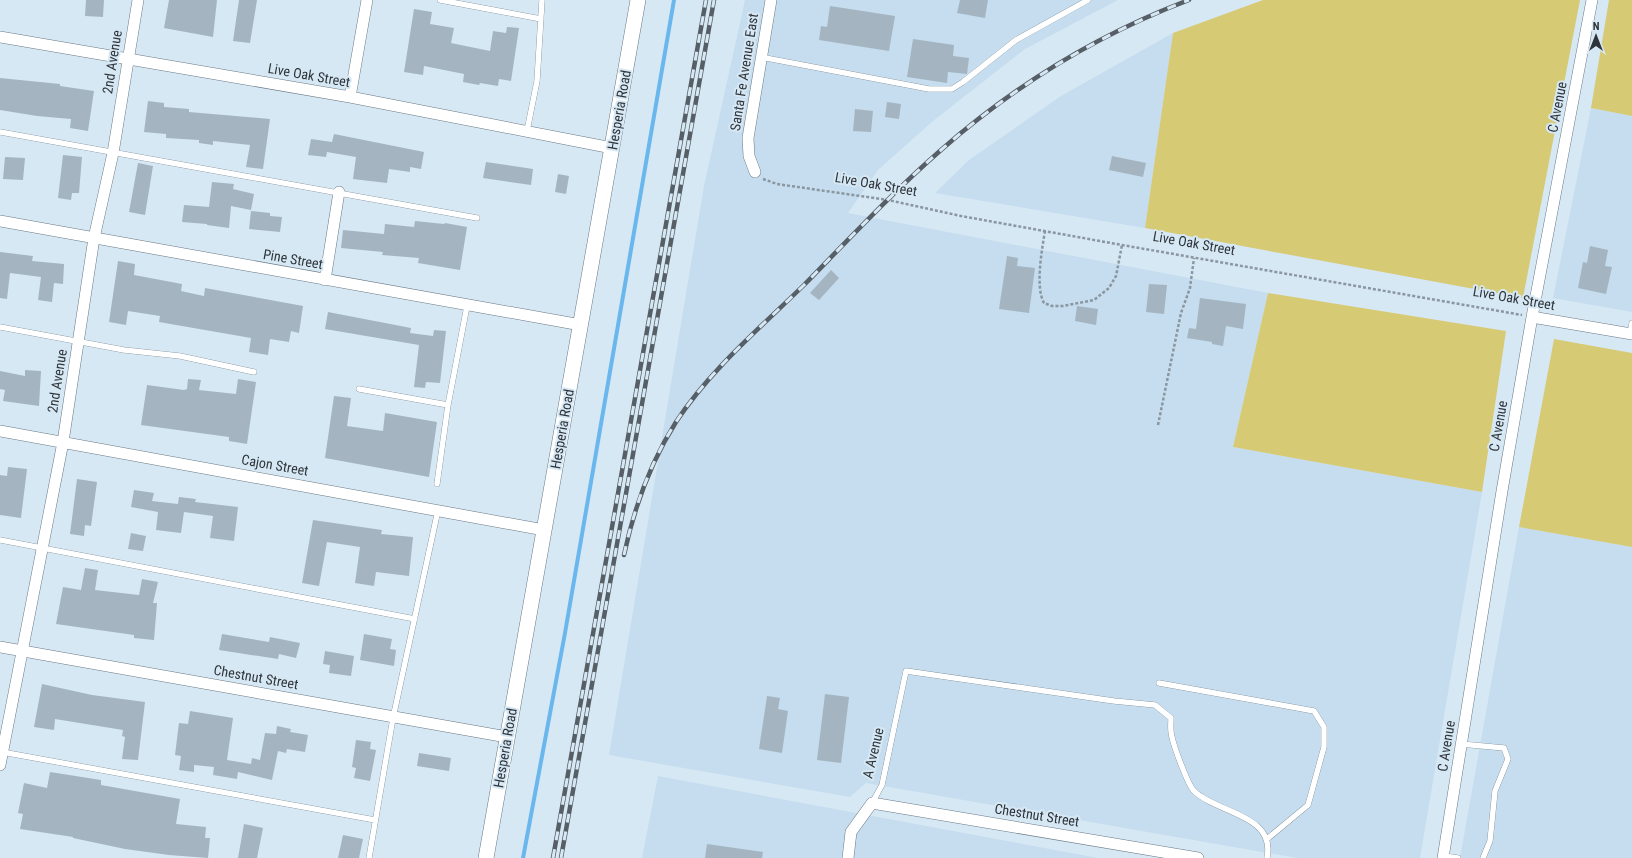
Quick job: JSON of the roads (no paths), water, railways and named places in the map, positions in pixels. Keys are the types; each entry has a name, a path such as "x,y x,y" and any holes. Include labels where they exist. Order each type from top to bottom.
{"main road":[{"name":"Hesperia Road","path":"486,858 638,0"}],"street":[{"name":"2nd Avenue","path":"0,765 1,752 62,442 94,238 113,153 138,0"},
{"path":"350,97 367,0"},
{"name":"Santa Fe Avenue East","path":"755,172 749,156 748,138 771,0"},
{"name":"C Avenue","path":"1444,857 1502,491 1532,317 1592,0"},
{"name":"Live Oak Street","path":"0,37 350,97 612,148"},
{"path":"325,280 339,192"},
{"name":"Pine Street","path":"0,221 467,306 581,325"},
{"name":"Live Oak Street","path":"1532,317 1631,334"},
{"name":"Cajon Street","path":"0,431 544,530"},
{"name":"Chestnut Street","path":"0,647 393,718 507,737"},
{"name":"Chestnut Street","path":"872,803 1198,858"},
{"name":"A Avenue","path":"848,858 851,832 872,803"}],"lane":[{"path":"440,0 541,19"},
{"path":"527,131 537,81 542,0"},
{"path":"761,57 929,89 952,89 1016,40 1088,0"},
{"path":"0,132 477,218"},
{"path":"437,484 448,405 467,306"},
{"path":"1631,334 1632,323"},
{"path":"0,327 78,340 124,350 180,356 254,372"},
{"path":"359,389 448,405"},
{"path":"369,858 393,718 438,510"},
{"path":"0,540 415,618"},
{"name":"A Avenue","path":"872,803 882,785 906,671 1114,701 1155,705 1171,718 1171,736 1193,790 1205,800 1254,822 1267,839"},
{"path":"1159,684 1314,711 1324,727 1324,747 1308,805 1267,839 1267,858"},
{"path":"1461,744 1504,748 1508,759 1495,791 1490,841 1483,858"},
{"path":"1,752 375,820"},
{"path":"1444,857 1458,858"}],"waterway":[{"path":"523,858 565,633 674,0"}],"railway":[{"path":"553,858 706,0"},
{"path":"561,858 714,0"},
{"path":"624,555 638,503 658,453 689,403 736,350 804,285 888,199 941,150 998,104 1028,83 1090,46 1155,14 1189,0"}]}
